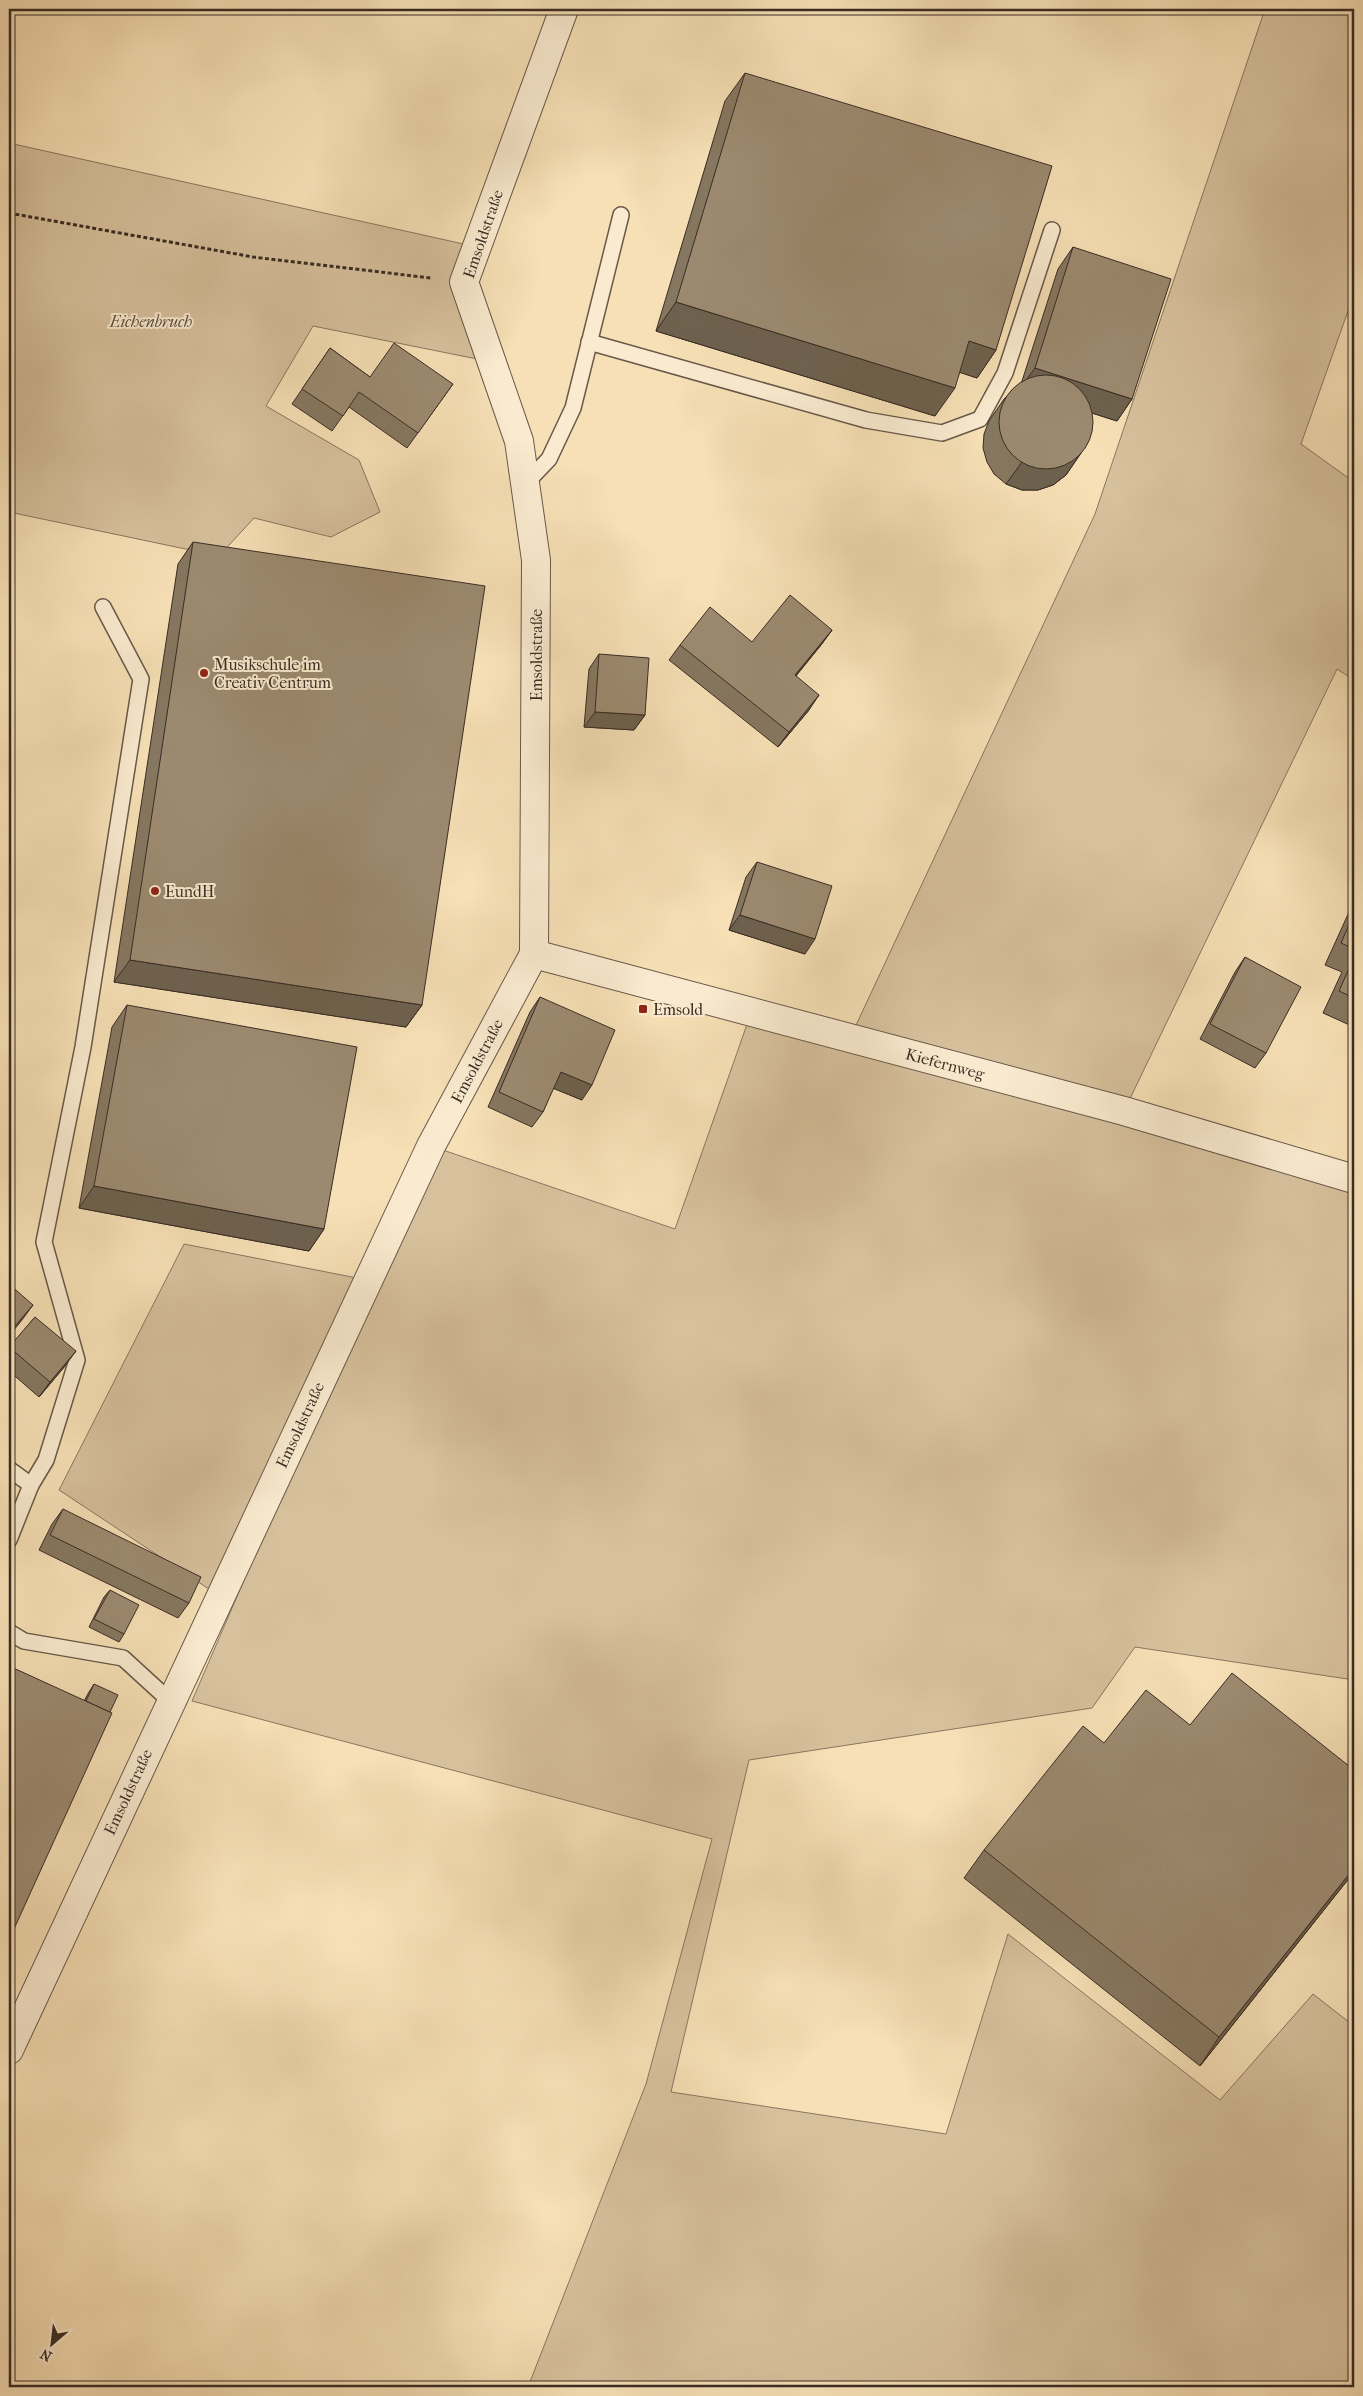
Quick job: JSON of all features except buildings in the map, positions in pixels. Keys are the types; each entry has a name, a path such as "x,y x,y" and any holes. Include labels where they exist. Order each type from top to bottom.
{"street":[{"name":"Emsoldstraße","path":"9,2050 170,1701 431,1146 534,954 536,560 519,441 464,282 564,9"},
{"name":"Kiefernweg","path":"534,954 1124,1111 1354,1179"}],"lane":[{"path":"525,484 549,459 569,416 620,215"},
{"path":"589,342 866,420 942,433 980,419 1005,373 1052,230"},
{"path":"9,1540 31,1485 46,1460 77,1360 44,1242 83,1047 141,679 103,607"},
{"path":"9,1469 31,1485"},
{"path":"9,1632 24,1641 123,1658 170,1701"}],"path":[{"path":"9,213 253,257 464,282"}],"green space":[{"path":"1265,9 1354,9 1354,294 1301,444 1354,482 1354,680 1337,669 1124,1111 1354,1179 1354,1680 1135,1647 1092,1708 749,1760 671,2092 946,2134 1008,1934 1220,2100 1313,1994 1354,2026 1354,2387 528,2387 646,2084 712,1839 192,1701 431,1146 675,1229 751,1013 850,1038 1095,514"},
{"name":"Eichenbruch","path":"9,143 477,247 464,282 492,362 313,326 266,406 359,460 380,512 331,537 254,518 219,556 9,512"},
{"path":"184,1244 362,1279 215,1593 59,1490"}],"place":[{"name":"Musikschule im Creativ Centrum","path":"204,673"},
{"name":"EundH","path":"155,891"},
{"name":"Emsold","path":"643,1009"}]}
